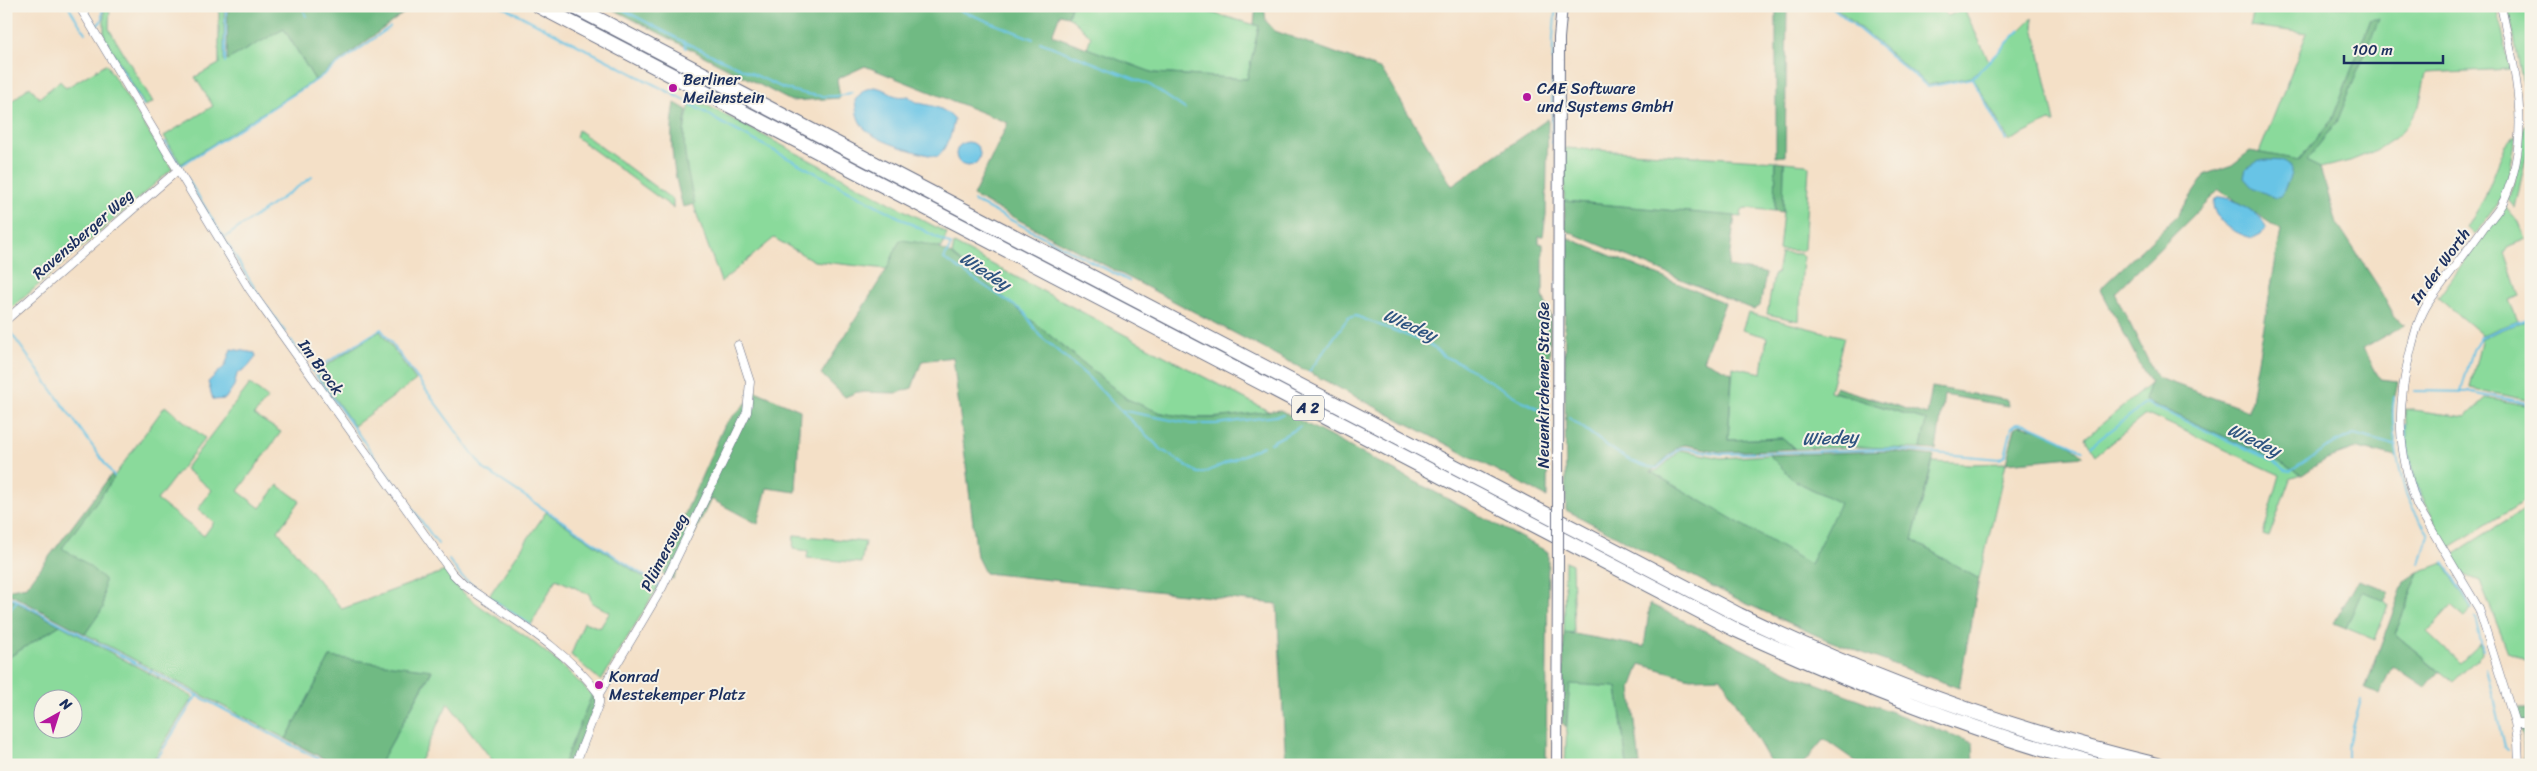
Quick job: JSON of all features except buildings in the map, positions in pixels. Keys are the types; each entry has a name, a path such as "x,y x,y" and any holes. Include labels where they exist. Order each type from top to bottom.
{"highway":[{"name":"A 2","path":"539,6 1734,629 1818,668 1914,707 2014,741 2097,765"},
{"name":"A 2","path":"573,6 1739,615 1850,665 1920,693 2054,738 2158,765"}],"main road":[{"name":"Neuenkirchener Straße","path":"1557,765 1559,48 1562,6"}],"street":[{"name":"Im Brock","path":"79,6 253,295 452,573 464,585 560,654 578,669 599,694"},
{"name":"In der Worth","path":"2501,6 2520,105 2519,134 2512,176 2504,201 2421,315 2402,384 2400,417 2402,449 2417,505 2479,609 2515,723 2519,765"},
{"name":"Ravensberger Weg","path":"6,320 178,170"},
{"name":"Plümersweg","path":"575,765 599,703 599,694 662,588 747,412 750,382 738,345"},
{"path":"2515,723 2531,723"}],"green space":[{"path":"104,6 110,6 109,28 112,34 153,102 145,106 104,36"},
{"path":"219,6 224,6 224,61 284,29 315,80 181,164 164,136 213,106 195,77 219,64"},
{"path":"228,6 413,6 315,80 284,29 227,60"},
{"path":"607,6 1071,6 1068,16 1060,14 1052,35 1154,73 1247,79 1259,26 1254,24 1256,6 1264,6 1266,21 1275,31 1382,70 1452,186 1548,119 1546,215 1543,236 1539,236 1539,243 1543,244 1543,296 1550,315 1547,497 973,196 1008,123 865,66 837,79 840,98 791,101"},
{"path":"1071,6 1187,6 1259,26 1247,79 1154,73 1087,49 1091,36 1068,16"},
{"path":"1776,6 1787,6 1785,156 1776,157"},
{"path":"1834,6 1938,6 1948,16 1964,9 1989,61 1971,77 1928,85"},
{"path":"2255,6 2497,6 2510,69 2426,73 2419,106 2408,124 2395,138 2377,150 2350,161 2320,168 2305,161 2337,122 2371,19 2332,120 2299,160 2259,153 2307,33 2250,26"},
{"path":"2508,6 2531,6 2531,87 2523,84"},
{"path":"2032,18 2055,122 2049,121 2009,141 1973,77"},
{"path":"2371,19 2379,19 2337,122 2306,161 2320,168 2337,223 2378,286 2394,315 2404,325 2363,348 2380,379 2398,381 2392,410 2397,457 2358,448 2324,460 2302,475 2274,459 2144,400 2150,383 2100,289 2178,215 2206,174 2232,165 2250,151 2299,160 2332,120","holes":["2219,190 2281,230 2249,411 2156,377 2115,293"]},
{"path":"106,64 172,169 6,313 6,106 30,86 39,98 60,81 66,88"},
{"path":"693,98 947,233 942,248 900,240 887,269 814,261 774,238 721,282 697,214 685,167 686,121"},
{"path":"675,103 687,110 684,145 695,204 683,207 672,143"},
{"path":"2524,125 2531,126 2531,134 2515,208 2508,200 2515,178"},
{"path":"578,130 673,200 673,208 576,137"},
{"path":"2516,135 2509,176 2501,200 2474,235 2467,228 2485,197 2506,144"},
{"path":"1565,148 1776,161 1775,211 1745,208 1742,210 1741,217 1564,201"},
{"path":"1776,161 1784,162 1783,212 1775,211"},
{"path":"1784,162 1806,164 1809,167 1804,249 1801,251 1779,250 1783,212"},
{"path":"1564,201 1735,216 1728,267 1766,273 1760,306 1754,310 1567,231 1565,228"},
{"path":"2505,206 2518,221 2526,239 2509,246 2505,252 2520,296 2509,300 2518,321 2482,335 2438,298"},
{"path":"1568,238 1725,303 1703,360 1732,373 1728,440 1783,438 1795,449 1722,452 1686,445 1679,446 1651,472 1810,564 1840,503 1795,481 1769,455 1890,451 1934,456 1912,540 1979,579 1959,688 1827,640 1745,603 1566,510 1564,239"},
{"path":"900,240 927,244 952,255 1127,399 1161,413 1194,418 1216,418 1280,410 1548,552 1546,765 1286,765 1277,604 985,573 977,557 953,357 922,361 912,388 896,393 857,392 845,397 821,374 887,269"},
{"path":"954,244 1270,412 1203,418 1176,416 1153,411 1127,399 952,255"},
{"path":"1781,253 1800,254 1803,257 1799,321 1767,314 1774,274 1777,274"},
{"path":"1748,313 1844,337 1830,391 1926,420 1921,449 1857,447 1795,449 1783,438 1728,440 1733,367 1762,373 1767,337 1742,330"},
{"path":"2531,318 2531,401 2470,388 2482,338"},
{"path":"380,331 416,380 354,426 316,372"},
{"path":"250,384 268,398 254,415 281,432 238,491 260,508 278,485 300,501 278,531 342,609 445,571 461,591 525,636 551,657 592,695 563,765 496,765 448,703 418,765 379,765 432,671 330,657 286,739 85,634 103,608 62,548 165,406 205,438 157,500 204,536 214,522 198,509 212,490 185,469"},
{"path":"2150,384 2144,400 2274,459 2302,475 2290,479 2269,537 2263,535 2280,475 2150,415 2144,416 2096,455 2085,438"},
{"path":"1835,387 1927,415 1932,387 2007,400 2008,406 1944,395 1936,450 1921,449 1926,420 1834,392"},
{"path":"753,390 800,410 796,492 767,488 758,524 711,499 673,579 659,572 725,424 746,403 752,404"},
{"path":"2486,398 2531,406 2531,497 2447,549 2417,485 2408,448 2405,409 2466,417"},
{"path":"2019,425 2054,436 2078,450 2084,456 2006,463 2015,428"},
{"path":"1681,450 1721,458 1769,455 1795,481 1841,503 1810,565 1651,472 1658,470"},
{"path":"1933,462 2006,463 1979,579 1912,540"},
{"path":"111,475 114,478 62,548 84,562 104,579 103,608 85,634 6,592 6,590 27,586"},
{"path":"2531,505 2531,662 2508,652 2480,581 2462,574 2450,556"},
{"path":"546,512 658,587 601,681 571,655 584,622 600,628 610,612 592,603 589,594 556,579 531,625 489,596"},
{"path":"794,535 865,542 861,563 807,558 808,551 793,549"},
{"path":"1565,561 1572,564 1574,633 1564,632"},
{"path":"2443,563 2471,609 2465,618 2451,606 2427,632 2460,663 2480,644 2482,654 2453,682 2395,634 2419,572"},
{"path":"2419,572 2395,634 2439,671 2425,688 2392,666 2379,695 2365,689 2404,582"},
{"path":"2358,580 2383,588 2390,593 2385,601 2362,591 2346,628 2334,623"},
{"path":"2362,590 2385,601 2388,605 2375,640 2346,628"},
{"path":"6,597 60,625 6,659"},
{"path":"1650,604 1797,676 1973,743 1974,765 1861,765 1824,739 1802,765 1772,765 1721,677 1690,678 1640,664 1631,688 1640,765 1627,765 1617,687 1570,684 1566,727 1562,723 1564,632 1644,647"},
{"path":"60,625 193,697 150,765 6,765 6,659"},
{"path":"330,657 432,670 379,765 336,765 286,739"},
{"path":"1569,683 1617,687 1627,765 1565,765"},
{"path":"592,695 597,702 571,765 563,765"},
{"path":"2515,709 2531,709 2531,765 2524,765 2523,736"}],"water":[{"path":"874,87 893,95 909,96 913,100 941,109 954,119 949,139 938,157 889,143 871,134 862,126 856,111 855,100 864,90"},
{"path":"968,142 976,146 980,154 976,162 968,166 960,162 956,154 960,146"},
{"path":"2266,160 2284,161 2291,166 2291,174 2282,195 2275,198 2252,187 2244,178 2246,168 2256,162"},
{"path":"2219,197 2239,203 2259,217 2266,227 2261,234 2253,238 2235,231 2223,223 2218,218 2213,206 2214,200"},
{"path":"231,349 255,353 256,357 248,367 237,374 234,386 225,399 213,400 208,382 225,366"}],"waterway":[{"path":"68,6 85,33"},
{"path":"84,6 143,105"},
{"path":"96,27 102,20 102,6"},
{"path":"225,62 226,6"},
{"path":"302,6 306,16"},
{"path":"502,6 686,101"},
{"name":"Wiedey","path":"616,6 684,42 686,48"},
{"path":"949,6 1033,39"},
{"path":"1552,143 1553,37 1556,6"},
{"path":"1831,6 1928,87 1972,78 2020,30"},
{"path":"180,166 315,81 390,27"},
{"path":"684,42 783,88 827,96 845,95 852,92"},
{"path":"1040,42 1150,85 1185,109"},
{"path":"1972,78 2006,140"},
{"name":"Wiedey","path":"690,100 690,104 718,121 951,245 944,259 1024,312 1039,335 1086,375 1120,410 1191,424 1216,424 1283,415"},
{"path":"165,142 260,297 285,332"},
{"path":"224,238 312,177"},
{"path":"974,201 1129,281"},
{"name":"Wiedey","path":"1309,372 1348,318 1356,316 1429,344 1445,357 1460,363 1519,399 1545,412"},
{"path":"2461,391 2473,350 2481,337 2531,317"},
{"path":"6,326 114,476"},
{"path":"313,371 381,329 484,469 661,587"},
{"path":"291,340 307,364"},
{"path":"312,370 438,544"},
{"name":"Wiedey","path":"2415,391 2472,392 2531,404"},
{"path":"2394,397 2394,433 2403,483 2411,505 2429,535 2420,563"},
{"name":"Wiedey","path":"2091,446 2146,403 2273,461 2285,470 2291,471 2325,448 2354,434 2397,446"},
{"path":"1121,411 1162,450 1198,473 1204,473 1263,446"},
{"name":"Wiedey","path":"1569,418 1623,456 1634,462 1657,468 1680,448 1722,454 1889,449 2000,459 2005,456 2012,427 2017,423 2027,424 2083,450"},
{"path":"2405,424 2412,473 2424,509 2430,520"},
{"path":"1270,443 1300,427"},
{"path":"449,560 461,576 482,592"},
{"path":"2444,562 2472,609"},
{"path":"6,595 330,765"},
{"path":"489,597 531,625"},
{"path":"6,615 17,601"},
{"path":"2475,617 2483,651"},
{"path":"2486,667 2504,747 2508,750"},
{"path":"153,765 197,695"},
{"path":"2347,757 2347,748 2361,700"},
{"path":"2526,748 2525,734 2531,733"}],"place":[{"name":"Berliner Meilenstein","path":"673,88"},
{"name":"CAE Software und Systems GmbH","path":"1527,97"},
{"name":"Konrad Mestekemper Platz","path":"599,685"}]}
